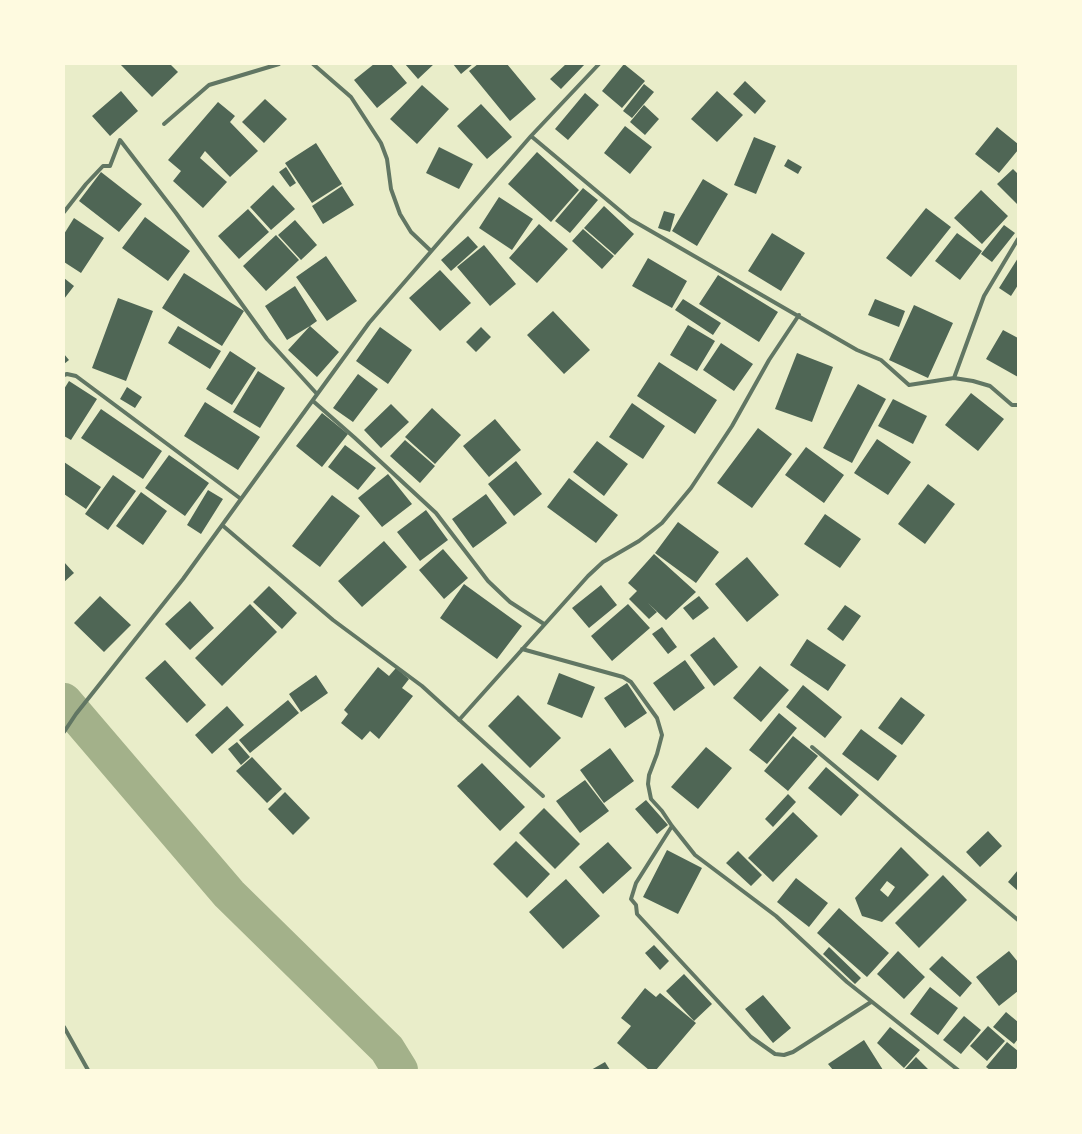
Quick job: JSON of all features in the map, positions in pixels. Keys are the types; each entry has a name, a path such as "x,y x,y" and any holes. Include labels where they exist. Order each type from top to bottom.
{"street":[{"path":"164,124 209,85 279,64"},
{"path":"313,64 351,97 381,142 386,159 391,189 400,214 411,232 431,252"},
{"path":"64,732 76,714 184,579 369,323 531,136 599,64"},
{"path":"531,136 630,218 857,350 881,360 909,385 954,378 973,381 990,386 1012,405 1018,405"},
{"path":"64,212 86,184 103,166 110,166 120,140 176,213 267,339 318,394"},
{"path":"954,378 984,296 1018,239"},
{"path":"459,720 588,576 603,562 639,541 662,523 691,488 732,426 769,360 799,315"},
{"path":"64,376 67,374 76,376 241,499"},
{"path":"312,400 436,513 488,581 510,602 544,624"},
{"path":"222,525 333,620 422,686 543,796"},
{"path":"522,649 623,677 631,682 657,718 662,734 657,754 649,775 648,784 651,799 662,811 695,855 776,916 847,982 958,1070"},
{"path":"812,747 1018,920"},
{"path":"672,826 636,883 631,899 636,905 637,914 751,1037 775,1054 784,1055 793,1052 871,1002"},
{"path":"64,1027 88,1070"}],"building":[{"path":"120,64 170,64 178,72 152,97"},
{"path":"374,64 391,64 407,83 377,108 354,80"},
{"path":"405,64 434,64 418,79"},
{"path":"453,64 473,64 461,74"},
{"path":"478,64 507,64 536,99 510,121 469,71"},
{"path":"566,64 585,64 561,89 550,79"},
{"path":"624,64 645,81 622,108 602,91"},
{"path":"745,81 766,101 755,114 733,94"},
{"path":"644,84 654,92 632,118 623,111"},
{"path":"422,85 449,109 417,144 390,119"},
{"path":"121,91 138,111 110,136 92,116"},
{"path":"717,91 743,115 717,142 691,119"},
{"path":"585,93 599,105 568,140 555,129"},
{"path":"265,99 287,119 264,143 242,122"},
{"path":"218,102 235,116 230,122 258,151 230,177 205,151 200,158 227,182 203,208 173,181 181,171 168,160"},
{"path":"481,104 512,137 487,159 457,126"},
{"path":"644,105 659,119 645,135 630,122"},
{"path":"625,126 652,147 630,174 604,153"},
{"path":"997,127 1018,144 1018,150 999,173 975,154"},
{"path":"754,137 776,146 756,194 734,185"},
{"path":"316,143 342,184 312,203 285,163"},
{"path":"439,147 473,164 459,189 426,173"},
{"path":"537,152 579,190 551,222 508,184"},
{"path":"788,159 802,167 798,174 784,166"},
{"path":"286,167 296,183 290,187 279,172"},
{"path":"1013,169 1018,174 1018,205 997,184"},
{"path":"101,172 142,204 119,232 79,201"},
{"path":"703,179 728,194 697,246 672,231"},
{"path":"273,185 295,209 271,230 250,207"},
{"path":"342,186 354,205 323,224 312,206"},
{"path":"583,188 598,200 570,233 555,221"},
{"path":"981,190 1008,216 982,244 954,218"},
{"path":"499,197 533,219 512,250 479,228"},
{"path":"604,206 634,234 615,255 584,228"},
{"path":"926,208 951,227 911,277 886,258"},
{"path":"248,209 269,232 239,259 218,236"},
{"path":"664,211 675,214 670,232 658,228"},
{"path":"145,217 190,251 168,281 122,248"},
{"path":"74,218 104,238 81,273 64,262 64,234"},
{"path":"295,220 317,245 301,260 278,235"},
{"path":"539,224 568,249 537,283 509,258"},
{"path":"1004,225 1015,233 992,262 981,254"},
{"path":"583,229 614,256 602,269 572,241"},
{"path":"772,233 805,253 781,291 748,271"},
{"path":"957,233 982,251 960,280 935,261"},
{"path":"276,235 299,260 266,291 243,266"},
{"path":"468,236 478,247 451,271 441,260"},
{"path":"484,245 516,284 490,306 457,267"},
{"path":"326,256 357,301 327,321 296,277"},
{"path":"648,258 687,281 672,308 632,286"},
{"path":"1018,258 1018,285 1011,296 999,288"},
{"path":"440,270 471,303 440,331 409,298"},
{"path":"184,273 244,311 222,346 162,308"},
{"path":"718,275 778,312 759,342 699,304"},
{"path":"64,278 74,286 64,299"},
{"path":"295,286 317,321 287,340 265,306"},
{"path":"118,298 153,311 126,381 92,368"},
{"path":"683,299 721,323 713,335 675,310"},
{"path":"875,299 905,311 899,327 868,315"},
{"path":"914,305 953,323 928,378 889,360"},
{"path":"553,311 590,350 564,374 527,335"},
{"path":"688,325 715,341 697,371 670,355"},
{"path":"178,326 221,351 210,369 168,343"},
{"path":"310,326 339,352 317,377 288,350"},
{"path":"380,327 412,350 388,384 356,361"},
{"path":"481,327 491,337 476,352 466,342"},
{"path":"1003,330 1018,338 1018,377 986,359"},
{"path":"721,343 753,364 734,391 703,370"},
{"path":"230,351 256,368 232,405 206,389"},
{"path":"797,353 833,367 812,422 775,409"},
{"path":"64,354 69,360 64,364"},
{"path":"659,362 717,400 695,434 637,396"},
{"path":"258,371 285,388 260,428 233,412"},
{"path":"358,374 378,389 353,422 333,408"},
{"path":"69,381 97,399 71,440 64,436 64,389"},
{"path":"858,384 886,399 852,463 823,448"},
{"path":"127,387 142,397 135,408 120,399"},
{"path":"971,393 1004,419 978,451 945,425"},
{"path":"893,399 927,416 913,444 878,426"},
{"path":"205,402 260,437 238,470 184,436"},
{"path":"632,403 665,426 643,459 609,437"},
{"path":"391,404 409,422 381,448 364,430"},
{"path":"432,408 461,435 435,464 405,437"},
{"path":"101,409 162,451 143,479 81,438"},
{"path":"322,413 348,434 322,467 296,446"},
{"path":"495,419 521,450 489,477 463,446"},
{"path":"758,428 792,454 752,508 717,483"},
{"path":"877,439 911,462 888,495 854,473"},
{"path":"405,440 435,466 420,483 390,456"},
{"path":"597,441 628,464 604,496 573,472"},
{"path":"345,445 376,468 358,490 328,467"},
{"path":"806,447 844,475 824,503 785,475"},
{"path":"169,455 209,483 185,516 145,488"},
{"path":"516,461 542,494 514,516 488,484"},
{"path":"64,462 101,487 86,509 64,494"},
{"path":"388,474 412,504 382,527 358,498"},
{"path":"113,475 136,491 108,530 85,514"},
{"path":"569,478 618,515 596,543 547,507"},
{"path":"928,484 955,504 925,544 898,524"},
{"path":"208,490 223,499 201,534 187,525"},
{"path":"141,492 167,511 143,545 116,526"},
{"path":"486,494 507,523 473,548 452,519"},
{"path":"332,495 360,516 320,567 292,546"},
{"path":"426,510 448,540 420,561 397,532"},
{"path":"825,514 861,539 840,568 804,544"},
{"path":"678,522 719,552 696,583 655,553"},
{"path":"384,541 407,567 362,607 338,581"},
{"path":"443,549 468,578 444,599 419,570"},
{"path":"654,554 696,592 666,620 648,603 657,612 649,619 629,599 637,591 628,583"},
{"path":"747,557 779,595 747,622 715,584"},
{"path":"64,562 74,573 64,582"},
{"path":"464,584 522,626 497,659 440,618"},
{"path":"601,585 617,605 589,628 572,608"},
{"path":"269,586 297,613 282,629 253,602"},
{"path":"100,596 131,625 104,652 74,623"},
{"path":"699,596 709,608 693,620 683,608"},
{"path":"190,601 214,628 190,650 165,624"},
{"path":"250,604 277,632 222,686 195,658"},
{"path":"628,604 650,628 612,661 591,636"},
{"path":"845,605 861,616 843,641 827,629"},
{"path":"662,627 677,647 668,654 652,634"},
{"path":"714,637 738,667 714,686 690,655"},
{"path":"807,639 846,665 828,691 790,665"},
{"path":"165,660 206,705 187,723 145,678"},
{"path":"685,660 705,688 674,711 653,683"},
{"path":"760,666 789,690 761,722 733,698"},
{"path":"378,667 389,676 396,668 409,679 402,688 413,696 379,739 370,731 362,740 341,723 348,714 344,710"},
{"path":"559,673 595,687 582,718 547,704"},
{"path":"316,675 328,693 301,712 289,694"},
{"path":"627,683 647,713 625,728 604,698"},
{"path":"803,685 842,717 825,738 786,707"},
{"path":"518,695 561,738 530,768 488,726"},
{"path":"901,697 925,715 902,745 878,728"},
{"path":"288,700 299,713 250,753 239,740"},
{"path":"227,706 244,725 212,754 195,735"},
{"path":"779,713 797,728 767,764 749,750"},
{"path":"861,729 897,756 878,781 842,754"},
{"path":"793,736 818,756 788,791 764,771"},
{"path":"237,742 250,757 241,765 228,749"},
{"path":"706,747 732,768 698,809 671,787"},
{"path":"610,748 634,781 604,803 580,770"},
{"path":"252,757 282,789 267,803 236,771"},
{"path":"482,763 525,807 500,831 457,786"},
{"path":"826,767 859,795 841,816 808,788"},
{"path":"585,780 609,811 580,833 556,801"},
{"path":"285,792 310,818 293,835 268,809"},
{"path":"788,794 796,802 773,827 765,819"},
{"path":"646,800 668,825 657,834 635,809"},
{"path":"544,808 580,844 555,869 519,833"},
{"path":"793,812 818,836 773,882 748,858"},
{"path":"988,831 1002,846 980,867 966,852"},
{"path":"516,841 550,874 527,898 493,864"},
{"path":"608,842 632,868 603,894 579,867"},
{"path":"901,847 929,875 882,922 862,916 855,898","holes":["887,881 895,887 888,897 880,890"]},
{"path":"667,850 702,868 678,914 643,897"},
{"path":"738,851 762,875 751,886 726,863"},
{"path":"1018,870 1018,891 1008,882"},
{"path":"943,875 967,900 919,948 895,923"},
{"path":"796,878 828,903 809,927 777,902"},
{"path":"566,879 600,916 563,949 529,912"},
{"path":"839,908 889,953 867,977 817,933"},
{"path":"654,945 669,961 660,970 645,953"},
{"path":"829,947 861,978 855,984 823,954"},
{"path":"898,951 925,977 904,999 877,974"},
{"path":"1009,951 1018,962 1018,991 999,1006 976,977"},
{"path":"942,956 972,983 960,997 929,969"},
{"path":"684,974 712,1004 694,1021 666,991"},
{"path":"930,987 958,1008 938,1035 910,1014"},
{"path":"645,988 656,997 660,993 696,1023 656,1070 649,1070 617,1043 631,1026 621,1018"},
{"path":"763,995 791,1028 773,1043 745,1009"},
{"path":"1006,1012 1018,1022 1018,1039 1014,1044 993,1027"},
{"path":"964,1016 981,1030 961,1054 943,1040"},
{"path":"988,1026 1005,1041 987,1061 970,1046"},
{"path":"890,1027 920,1050 904,1068 877,1043"},
{"path":"864,1040 883,1070 833,1070 828,1064"},
{"path":"1007,1042 1018,1051 1018,1066 1015,1070 990,1070 986,1067"},
{"path":"916,1057 929,1070 904,1070"},
{"path":"605,1062 610,1070 591,1070"}],"waterway":[{"path":"64,701 229,894 387,1049 400,1070"}]}
